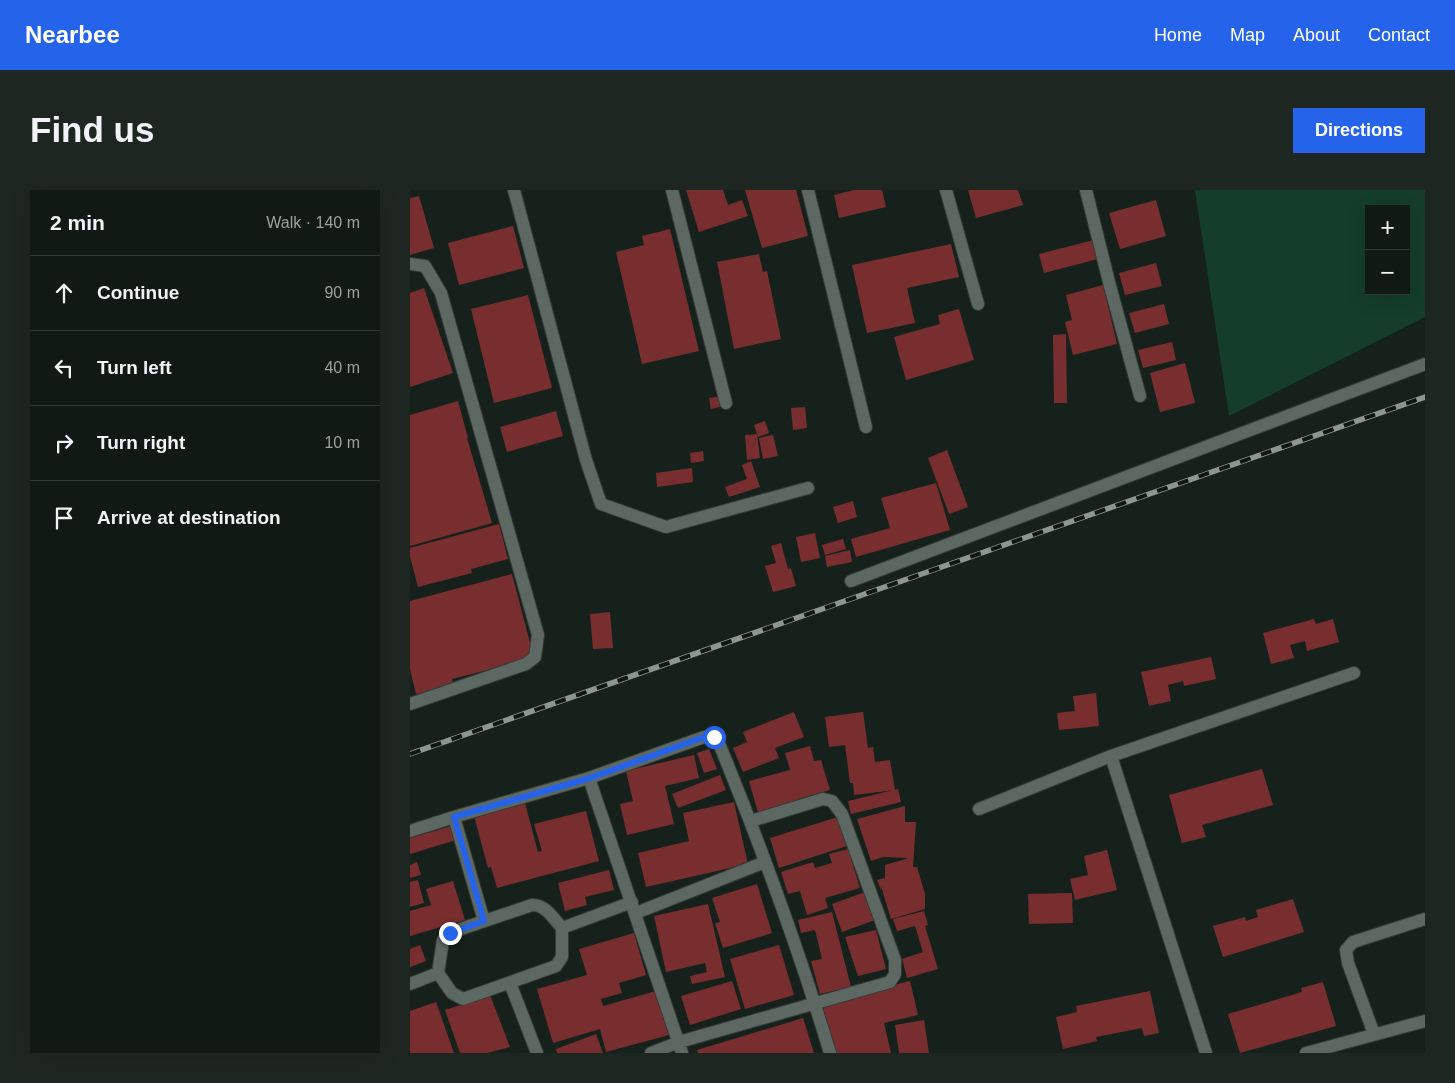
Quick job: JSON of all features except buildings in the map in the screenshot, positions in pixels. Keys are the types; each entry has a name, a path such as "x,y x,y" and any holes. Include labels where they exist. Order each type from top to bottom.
{"street":[{"path":"514,190 586,460 601,504 666,527 808,488"},
{"path":"672,190 726,403"},
{"path":"808,190 866,427"},
{"path":"946,190 978,304"},
{"path":"1086,190 1140,396"},
{"path":"410,264 425,266 441,293 538,635 536,657 526,664 410,704"},
{"path":"851,581 1425,364"},
{"path":"979,809 1111,756 1354,673"},
{"path":"410,831 590,778 704,737 714,737 718,741 751,821 815,1003 830,1053"},
{"path":"1111,756 1206,1053"},
{"path":"590,778 681,1048"},
{"path":"651,1053 681,1048 815,1003 890,982 896,974 895,960 842,814 832,801 823,799 751,821"},
{"path":"454,817 484,921"},
{"path":"562,928 634,907 765,862"},
{"path":"532,905 538,905 562,928 562,957 556,966 463,999 452,993 438,973 443,940 450,933 484,921 532,905"},
{"path":"1374,1034 1348,963 1346,950 1352,942 1425,919"},
{"path":"410,984 438,973"},
{"path":"510,983 537,1053"},
{"path":"1306,1053 1425,1021"}],"green space":[{"path":"1195,190 1425,190 1425,317 1229,416"}],"railway":[{"path":"410,754 1425,397"}],"route":[{"path":"450,933 484,921 454,817 590,778 704,737 714,737"}]}
